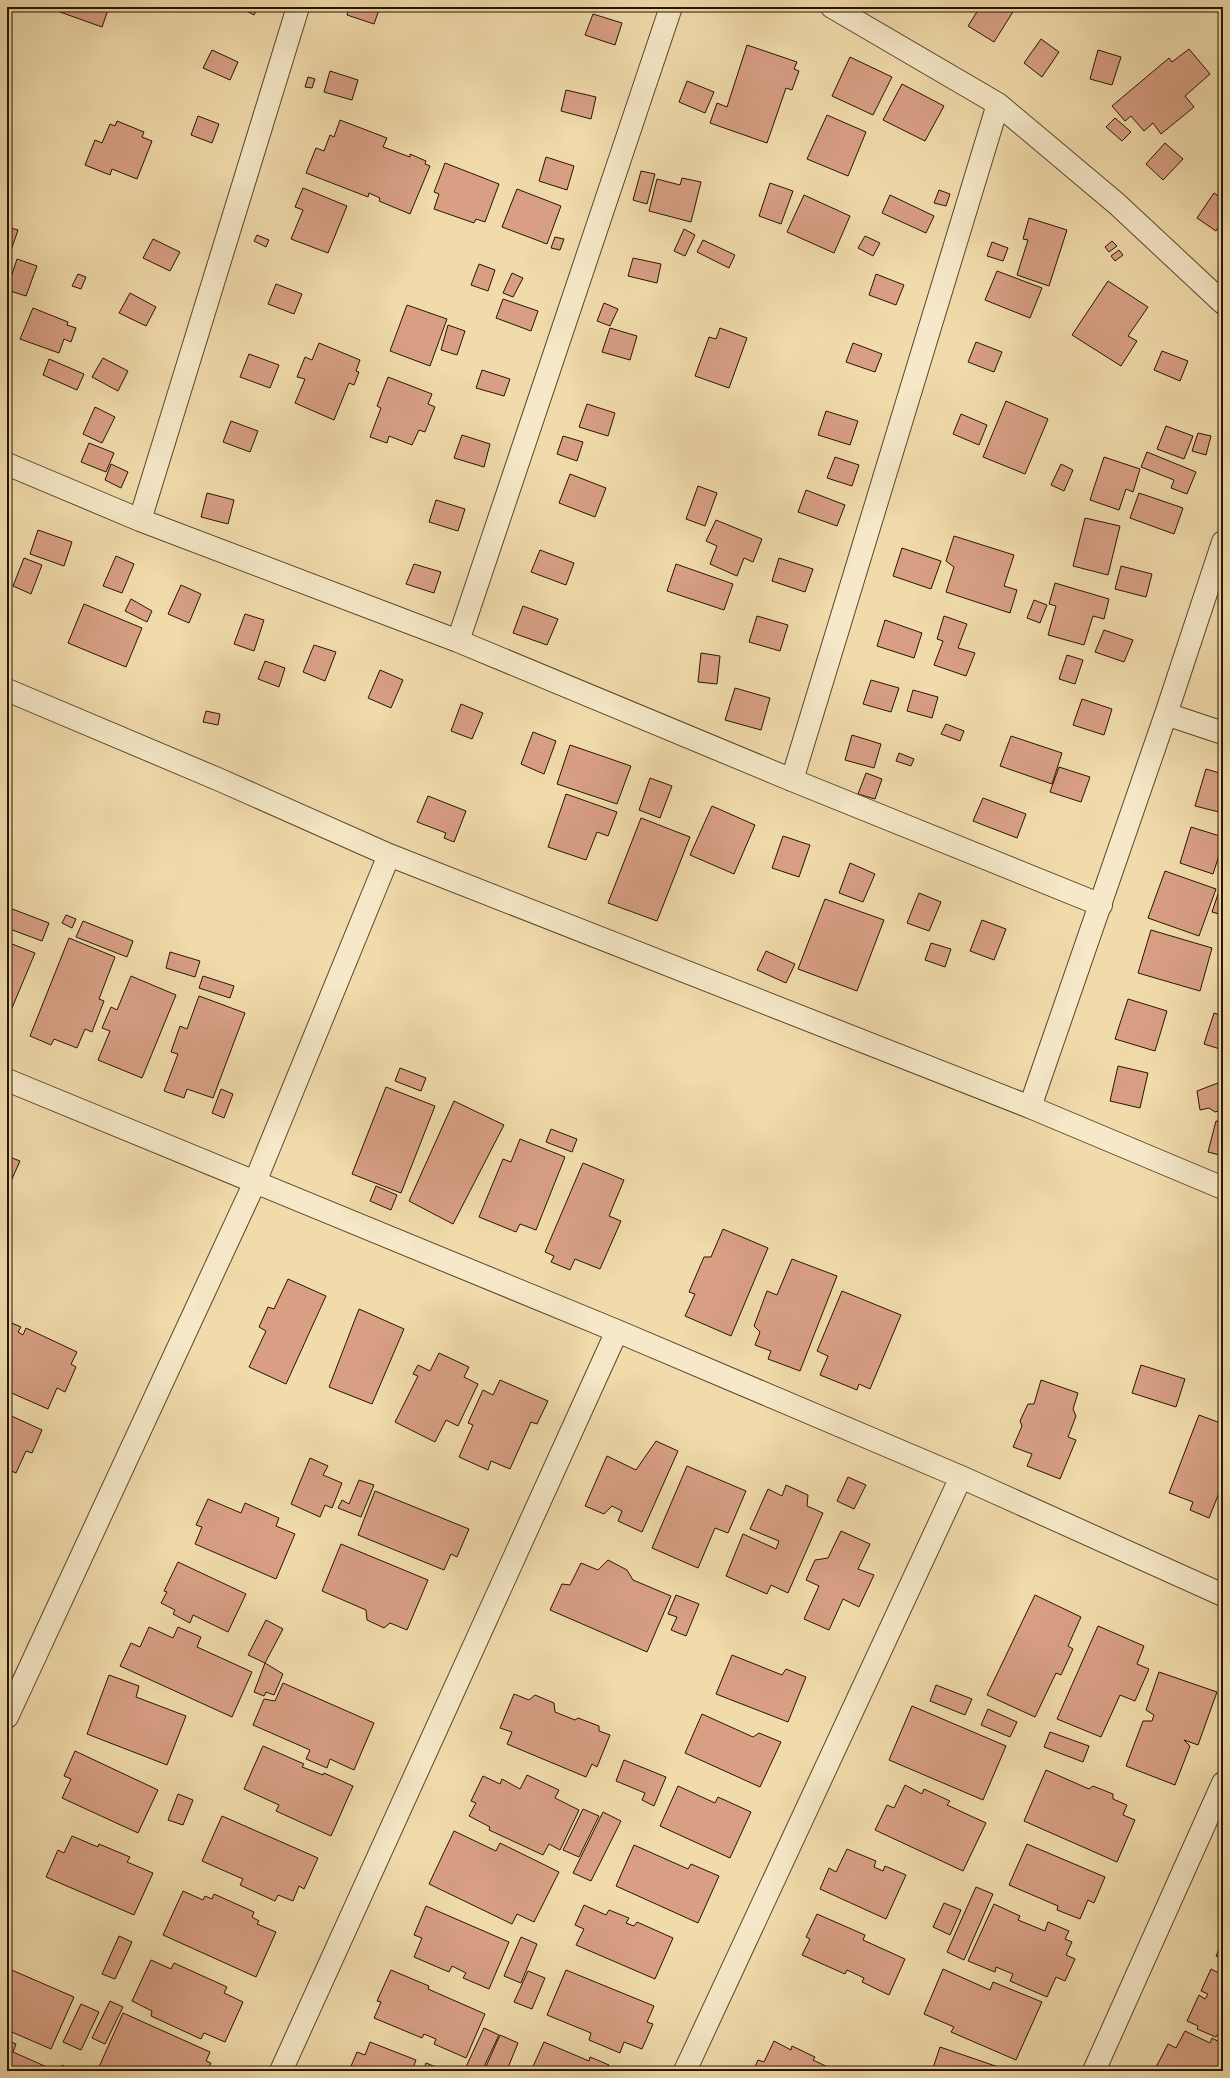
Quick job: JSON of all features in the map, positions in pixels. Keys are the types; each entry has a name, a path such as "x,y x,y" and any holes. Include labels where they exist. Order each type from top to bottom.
{"street":[{"path":"140,520 298,7"},
{"path":"458,641 671,7"},
{"path":"832,7 998,104 1117,204 1223,303"},
{"path":"792,780 998,104"},
{"path":"7,464 140,520 458,641 792,780 1101,906"},
{"path":"1030,1106 1101,906 1223,542"},
{"path":"7,690 220,780 389,855 1030,1106 1223,1188"},
{"path":"1166,714 1223,733"},
{"path":"7,1717 254,1182 389,855"},
{"path":"7,1080 617,1331 961,1477 1223,1595"},
{"path":"281,2071 617,1331"},
{"path":"685,2071 961,1477"},
{"path":"1094,2071 1223,1783"}],"building":[{"path":"46,7 109,7 102,27"},
{"path":"239,7 258,7 254,15"},
{"path":"349,7 380,7 374,24 347,15"},
{"path":"980,7 1016,7 994,42 968,26"},
{"path":"593,14 622,23 615,45 585,35"},
{"path":"1041,39 1059,52 1042,77 1024,63"},
{"path":"747,45 797,62 794,69 799,71 792,90 786,88 767,143 710,123 717,103 727,107"},
{"path":"1189,49 1210,74 1185,96 1194,107 1161,134 1153,123 1144,131 1131,116 1125,121 1112,106 1169,58 1172,62"},
{"path":"212,50 238,62 230,80 203,68"},
{"path":"1098,50 1121,57 1112,85 1090,79"},
{"path":"850,57 892,77 873,115 832,96"},
{"path":"330,71 358,80 352,100 324,92"},
{"path":"308,77 315,79 312,88 305,87"},
{"path":"687,81 714,92 705,113 679,102"},
{"path":"902,84 944,106 925,141 883,120"},
{"path":"566,90 596,97 591,119 561,111"},
{"path":"827,115 866,132 848,176 807,159"},
{"path":"198,116 219,124 212,143 191,135"},
{"path":"1115,118 1131,132 1122,141 1106,127"},
{"path":"340,120 387,138 383,147 410,157 410,154 426,161 425,164 430,166 410,214 379,201 380,198 369,193 368,197 306,173 316,148 324,151 330,135 334,137"},
{"path":"117,121 144,132 142,137 152,141 137,179 112,169 110,175 85,165 95,140 102,143 110,124 115,126"},
{"path":"1165,143 1183,159 1163,180 1146,164"},
{"path":"546,157 574,166 567,190 539,181"},
{"path":"445,163 499,184 485,222 476,219 474,223 434,209 439,194 434,192"},
{"path":"641,171 655,174 647,204 633,200"},
{"path":"682,178 701,182 691,222 649,211 657,179 680,185"},
{"path":"770,183 793,191 781,224 759,216"},
{"path":"303,188 347,206 328,253 291,239 303,210 295,207"},
{"path":"517,189 561,206 547,244 502,227"},
{"path":"939,190 950,194 946,206 934,203"},
{"path":"1214,193 1223,199 1223,220 1216,231 1197,218"},
{"path":"804,195 850,216 834,253 787,232"},
{"path":"890,195 934,216 926,233 882,213"},
{"path":"1029,218 1067,230 1049,286 1017,275 1028,240 1023,239"},
{"path":"7,227 18,230 7,262"},
{"path":"684,229 695,235 685,256 674,251"},
{"path":"257,235 269,240 266,247 254,241"},
{"path":"865,236 880,243 873,256 858,248"},
{"path":"555,237 564,239 560,250 551,248"},
{"path":"153,239 180,252 170,271 143,258"},
{"path":"703,240 735,255 729,268 697,252"},
{"path":"1112,241 1117,246 1109,252 1105,247"},
{"path":"992,242 1008,248 1003,261 987,256"},
{"path":"1119,250 1123,255 1115,261 1111,256"},
{"path":"633,258 661,264 657,283 628,276"},
{"path":"17,259 37,266 26,296 7,290"},
{"path":"479,264 495,270 488,291 471,285"},
{"path":"997,271 1042,288 1030,318 985,300"},
{"path":"512,273 523,278 513,297 503,293"},
{"path":"78,274 86,277 81,289 72,286"},
{"path":"876,274 904,285 896,305 869,295"},
{"path":"1108,281 1148,307 1128,336 1137,341 1121,366 1072,335"},
{"path":"276,284 302,294 294,314 268,304"},
{"path":"130,293 156,307 146,326 119,313"},
{"path":"503,299 538,311 531,331 496,318"},
{"path":"604,303 618,309 610,326 597,321"},
{"path":"407,305 447,319 430,366 390,351"},
{"path":"33,308 68,322 67,325 76,328 71,342 64,339 59,353 20,339"},
{"path":"448,325 465,331 457,355 441,350"},
{"path":"610,328 637,336 630,360 602,352"},
{"path":"720,328 747,338 729,388 695,376 709,337 716,339"},
{"path":"976,342 1002,352 994,372 968,362"},
{"path":"319,343 360,360 356,371 359,372 354,385 349,383 334,420 295,403 305,379 297,377 305,357 312,360"},
{"path":"853,343 882,354 875,372 846,362"},
{"path":"1162,351 1188,361 1180,381 1154,370"},
{"path":"249,354 279,365 270,388 240,377"},
{"path":"103,358 128,371 118,391 92,377"},
{"path":"49,359 84,374 77,390 43,375"},
{"path":"482,370 510,379 504,396 476,388"},
{"path":"388,377 432,394 428,404 435,407 425,432 419,430 412,445 389,436 387,443 370,437 381,408 377,406"},
{"path":"1006,401 1048,419 1025,474 983,457"},
{"path":"587,404 615,413 608,436 579,427"},
{"path":"95,407 115,417 102,443 83,434"},
{"path":"826,411 858,421 850,445 818,435"},
{"path":"961,414 987,425 979,445 953,434"},
{"path":"231,421 258,431 250,452 223,442"},
{"path":"1166,426 1193,436 1184,459 1157,449"},
{"path":"1198,433 1211,436 1206,455 1192,451"},
{"path":"462,435 490,444 484,467 454,458"},
{"path":"563,436 583,442 577,461 557,454"},
{"path":"89,443 114,453 106,472 81,462"},
{"path":"1147,452 1196,472 1187,494 1171,488 1174,480 1141,467"},
{"path":"835,457 859,465 852,486 827,478"},
{"path":"1104,457 1140,469 1133,492 1126,489 1119,510 1090,500"},
{"path":"111,464 128,472 121,488 105,480"},
{"path":"1061,464 1073,470 1064,491 1051,485"},
{"path":"570,474 606,488 595,517 559,503"},
{"path":"698,486 717,493 705,526 686,519"},
{"path":"806,490 845,505 837,526 798,512"},
{"path":"207,493 234,500 228,524 201,517"},
{"path":"1139,493 1183,508 1174,534 1130,518"},
{"path":"436,500 465,509 458,531 429,522"},
{"path":"1085,518 1120,526 1108,575 1073,566"},
{"path":"716,520 762,539 753,562 744,558 737,576 710,564 717,546 706,541"},
{"path":"38,530 72,542 64,566 30,554"},
{"path":"954,536 1014,555 1004,586 1017,590 1010,613 946,592 954,567 946,561"},
{"path":"902,548 941,561 931,589 893,576"},
{"path":"540,550 574,563 566,585 531,572"},
{"path":"116,556 134,564 122,593 103,586"},
{"path":"24,558 42,565 31,594 13,586"},
{"path":"779,558 813,569 805,592 772,581"},
{"path":"414,564 441,572 434,593 406,584"},
{"path":"676,564 733,584 724,610 667,591"},
{"path":"1121,566 1152,574 1146,597 1115,589"},
{"path":"1055,583 1109,599 1104,619 1093,616 1084,645 1048,635 1056,606 1049,604"},
{"path":"181,585 201,594 189,623 168,614"},
{"path":"131,599 152,611 147,622 125,611"},
{"path":"1034,600 1047,605 1040,623 1027,618"},
{"path":"84,604 142,628 126,667 68,643"},
{"path":"523,606 558,619 547,645 513,633"},
{"path":"245,614 264,620 254,651 234,644"},
{"path":"757,616 788,625 780,651 749,642"},
{"path":"944,616 967,624 958,648 975,653 966,676 934,665 943,641 937,639"},
{"path":"885,620 922,633 914,658 877,646"},
{"path":"1104,630 1133,640 1124,662 1095,652"},
{"path":"314,645 336,652 325,681 303,672"},
{"path":"701,653 720,656 717,684 698,682"},
{"path":"1067,655 1083,660 1075,684 1059,679"},
{"path":"265,661 285,668 279,687 258,679"},
{"path":"380,670 403,680 391,708 368,698"},
{"path":"871,680 899,688 891,712 863,704"},
{"path":"735,688 770,698 761,730 725,720"},
{"path":"913,690 938,697 932,718 907,711"},
{"path":"1082,699 1112,709 1104,735 1073,725"},
{"path":"461,704 483,713 472,739 451,731"},
{"path":"206,711 220,714 218,725 203,722"},
{"path":"946,724 964,731 960,741 941,734"},
{"path":"533,732 556,741 544,774 521,764"},
{"path":"852,735 881,744 874,768 845,760"},
{"path":"1011,736 1062,753 1052,784 1000,766"},
{"path":"570,745 631,766 617,804 557,784"},
{"path":"899,753 914,759 911,766 896,761"},
{"path":"1059,767 1090,777 1081,802 1050,792"},
{"path":"1206,769 1223,774 1223,813 1195,806"},
{"path":"866,773 882,779 875,799 858,794"},
{"path":"650,778 672,786 660,818 639,810"},
{"path":"566,794 617,812 608,836 597,832 586,860 548,847"},
{"path":"428,796 466,811 454,842 444,838 446,833 417,822"},
{"path":"983,798 1026,814 1017,838 973,821"},
{"path":"712,806 755,825 734,874 690,855"},
{"path":"641,818 690,837 657,921 608,903"},
{"path":"1191,827 1223,837 1223,843 1213,874 1180,863"},
{"path":"783,836 810,845 799,877 772,868"},
{"path":"850,863 875,874 863,902 839,893"},
{"path":"1165,871 1216,889 1199,936 1148,918"},
{"path":"1222,882 1223,883 1223,915 1212,912"},
{"path":"919,893 941,902 929,931 907,923"},
{"path":"825,899 884,920 857,991 798,969"},
{"path":"7,907 49,923 42,941 7,928"},
{"path":"66,915 76,919 72,928 62,923"},
{"path":"982,920 1006,929 994,960 970,951"},
{"path":"83,921 133,941 127,957 76,937"},
{"path":"1151,930 1212,948 1200,991 1138,973"},
{"path":"69,938 115,957 99,999 104,1001 92,1032 85,1029 77,1048 54,1039 51,1045 30,1036"},
{"path":"7,942 35,953 7,1020"},
{"path":"931,943 951,949 945,967 925,960"},
{"path":"766,951 795,964 786,983 757,970"},
{"path":"170,952 200,961 195,977 166,968"},
{"path":"131,976 176,995 142,1078 98,1060 110,1031 102,1028 111,1007 117,1010"},
{"path":"203,976 234,986 230,998 199,988"},
{"path":"199,996 245,1013 213,1098 187,1089 184,1098 164,1091 178,1054 171,1052 180,1026 187,1029"},
{"path":"1128,999 1167,1011 1155,1051 1115,1039"},
{"path":"1214,1013 1223,1016 1223,1050 1204,1044"},
{"path":"1118,1066 1148,1073 1140,1108 1110,1101"},
{"path":"400,1068 426,1078 421,1091 395,1081"},
{"path":"1223,1081 1223,1110 1215,1112 1209,1108 1200,1110 1197,1091"},
{"path":"386,1087 435,1106 401,1193 352,1174"},
{"path":"221,1089 233,1094 224,1118 212,1113"},
{"path":"454,1101 504,1125 453,1224 409,1201"},
{"path":"1216,1121 1223,1122 1223,1156 1208,1152"},
{"path":"551,1129 577,1139 572,1152 546,1142"},
{"path":"520,1139 565,1157 536,1230 520,1224 516,1232 479,1217 503,1159 511,1162"},
{"path":"7,1156 20,1161 7,1190"},
{"path":"583,1163 624,1180 609,1216 621,1221 600,1269 575,1259 570,1270 551,1262 554,1256 545,1252"},
{"path":"376,1186 397,1195 391,1210 370,1201"},
{"path":"723,1229 768,1248 731,1336 685,1316 695,1294 689,1292 704,1257 711,1257"},
{"path":"792,1259 837,1276 800,1371 768,1359 771,1351 755,1345 760,1332 754,1326 767,1291 777,1295"},
{"path":"288,1279 326,1296 286,1384 249,1367 266,1331 259,1327 268,1307 274,1309"},
{"path":"842,1291 901,1315 870,1389 859,1384 857,1390 820,1375 828,1356 817,1351"},
{"path":"359,1309 404,1329 372,1404 329,1387"},
{"path":"7,1321 21,1327 18,1332 23,1335 26,1328 77,1352 71,1364 76,1367 65,1392 57,1388 48,1409 7,1391"},
{"path":"439,1353 469,1367 464,1377 478,1384 458,1426 446,1420 435,1442 395,1422 418,1376 413,1374 418,1365 430,1371"},
{"path":"1141,1365 1185,1379 1176,1407 1132,1393"},
{"path":"500,1380 548,1401 537,1424 531,1422 510,1469 491,1461 488,1470 459,1457 473,1425 468,1423 483,1390 493,1395"},
{"path":"1041,1380 1078,1393 1073,1409 1076,1416 1068,1437 1076,1440 1060,1479 1027,1466 1032,1454 1013,1447 1022,1426 1020,1421 1028,1404 1034,1404"},
{"path":"7,1414 42,1430 32,1453 26,1451 16,1473 7,1469"},
{"path":"1199,1415 1223,1424 1223,1483 1209,1518 1190,1510 1193,1502 1169,1493"},
{"path":"656,1441 678,1451 642,1532 618,1521 622,1511 612,1506 604,1514 585,1506 607,1456 636,1470"},
{"path":"310,1458 328,1466 323,1475 342,1483 332,1508 325,1505 320,1517 291,1504"},
{"path":"687,1466 746,1491 728,1533 715,1528 698,1568 652,1548"},
{"path":"848,1477 866,1485 854,1509 837,1501"},
{"path":"359,1480 374,1485 361,1517 338,1508 342,1500 349,1504"},
{"path":"786,1485 808,1495 807,1506 823,1513 788,1593 771,1585 767,1594 726,1576 743,1534 776,1549 779,1541 750,1529 768,1489 782,1496"},
{"path":"375,1491 469,1529 457,1557 451,1554 444,1570 358,1535"},
{"path":"208,1499 241,1513 245,1503 279,1518 276,1526 295,1534 276,1579 195,1544 202,1527 196,1525"},
{"path":"841,1531 870,1544 858,1569 874,1575 859,1607 843,1599 829,1630 804,1619 819,1586 806,1580 815,1560 828,1558"},
{"path":"341,1544 428,1580 407,1630 390,1623 384,1628 367,1620 366,1610 322,1591"},
{"path":"608,1560 627,1570 633,1580 671,1596 647,1652 550,1610 562,1584 570,1585 581,1563 598,1570"},
{"path":"178,1562 246,1594 228,1632 193,1615 190,1623 173,1614 175,1610 161,1603 167,1592 164,1591"},
{"path":"676,1595 699,1604 686,1636 671,1630 677,1617 668,1614"},
{"path":"1035,1595 1081,1617 1068,1646 1073,1649 1061,1675 1056,1673 1035,1717 987,1695"},
{"path":"266,1620 283,1629 265,1663 248,1655"},
{"path":"1098,1626 1144,1646 1137,1664 1149,1669 1135,1701 1120,1695 1101,1737 1057,1719"},
{"path":"149,1627 173,1638 178,1627 201,1637 197,1647 252,1672 232,1717 120,1666 131,1643 140,1647"},
{"path":"732,1655 782,1675 786,1669 806,1677 788,1722 716,1694"},
{"path":"265,1663 283,1674 274,1695 266,1692 264,1696 254,1692"},
{"path":"1159,1672 1217,1692 1198,1745 1184,1740 1190,1746 1175,1785 1126,1766 1143,1721 1152,1721 1154,1715 1146,1710"},
{"path":"109,1675 139,1686 136,1697 186,1716 167,1765 87,1734"},
{"path":"283,1683 374,1723 354,1770 330,1759 327,1768 306,1759 310,1750 253,1725 264,1699 275,1701"},
{"path":"936,1685 972,1699 965,1715 930,1701"},
{"path":"514,1694 529,1700 535,1695 554,1703 555,1712 575,1720 578,1718 599,1726 599,1731 610,1735 597,1767 592,1764 586,1777 507,1744 512,1732 500,1728"},
{"path":"912,1706 1006,1746 983,1800 889,1760"},
{"path":"988,1709 1017,1722 1010,1737 981,1725"},
{"path":"702,1714 753,1737 759,1733 781,1742 760,1787 685,1753"},
{"path":"1050,1732 1089,1746 1083,1762 1044,1747"},
{"path":"263,1746 304,1764 302,1767 323,1775 324,1773 353,1786 331,1836 276,1811 279,1805 244,1789"},
{"path":"75,1751 158,1790 138,1833 62,1798 71,1779 64,1776"},
{"path":"624,1760 666,1777 654,1806 642,1800 645,1793 616,1781"},
{"path":"1046,1770 1089,1789 1093,1786 1113,1794 1113,1799 1127,1805 1123,1815 1135,1820 1117,1862 1024,1821"},
{"path":"527,1775 559,1790 555,1798 579,1810 560,1850 549,1844 543,1855 489,1830 490,1827 469,1816 476,1803 471,1801 483,1776 500,1784 502,1779 520,1789"},
{"path":"905,1785 922,1794 924,1789 950,1801 947,1805 986,1823 963,1871 875,1830 887,1805 894,1808"},
{"path":"678,1786 715,1803 718,1797 751,1812 730,1858 660,1826"},
{"path":"178,1794 193,1800 183,1825 168,1820"},
{"path":"583,1809 599,1816 579,1857 563,1850"},
{"path":"603,1812 621,1821 591,1881 573,1873"},
{"path":"222,1816 318,1858 304,1889 299,1886 293,1901 278,1895 275,1901 240,1885 243,1879 202,1861"},
{"path":"454,1831 496,1851 500,1843 559,1872 534,1922 517,1914 512,1924 429,1884"},
{"path":"72,1836 98,1847 99,1844 130,1857 127,1862 153,1873 134,1915 46,1877 58,1850 64,1853"},
{"path":"1027,1844 1105,1877 1094,1903 1088,1900 1080,1919 1057,1910 1058,1906 1009,1885"},
{"path":"634,1845 688,1869 691,1864 719,1876 698,1923 616,1886"},
{"path":"847,1849 876,1861 874,1867 883,1871 885,1866 906,1875 886,1919 820,1889 829,1868 836,1872"},
{"path":"976,1887 993,1894 964,1960 947,1952"},
{"path":"183,1891 203,1900 205,1896 212,1899 214,1894 254,1912 252,1917 259,1921 257,1924 276,1932 256,1977 163,1935"},
{"path":"944,1903 961,1910 950,1935 933,1927"},
{"path":"994,1904 1020,1916 1018,1920 1045,1931 1048,1922 1069,1931 1065,1939 1072,1942 1066,1955 1075,1959 1065,1981 1056,1977 1047,1997 1010,1981 1013,1974 996,1967 995,1972 968,1961"},
{"path":"584,1905 606,1915 609,1910 629,1918 626,1923 634,1926 637,1922 673,1938 655,1979 576,1945 584,1929 575,1925"},
{"path":"426,1906 509,1942 489,1989 463,1978 466,1973 452,1966 449,1972 414,1957 422,1938 414,1935"},
{"path":"817,1914 865,1935 863,1940 905,1959 889,1995 862,1982 864,1978 847,1970 845,1974 802,1955 810,1939 806,1937"},
{"path":"119,1936 132,1942 115,1979 102,1974"},
{"path":"521,1937 537,1944 521,1983 504,1976"},
{"path":"1223,1940 1223,1959 1216,1956"},
{"path":"151,1960 171,1969 174,1963 227,1987 224,1993 243,2002 225,2042 204,2033 201,2039 151,2016 152,2011 132,2001"},
{"path":"7,1968 74,1997 51,2049 7,2030"},
{"path":"943,1969 990,1990 993,1982 1042,2002 1016,2060 951,2032 954,2027 924,2014"},
{"path":"1211,1969 1223,1975 1223,2038 1217,2035 1216,2037 1197,2029 1198,2026 1187,2021 1199,1995 1205,1999 1208,1994 1201,1991"},
{"path":"391,1970 429,1986 428,1989 485,2014 466,2058 434,2044 436,2039 424,2034 422,2038 374,2018 381,2002 377,2001"},
{"path":"566,1970 654,2006 647,2022 653,2024 642,2049 624,2042 620,2053 589,2040 591,2033 547,2015"},
{"path":"528,1971 545,1978 532,2009 514,2002"},
{"path":"110,2001 123,2007 105,2044 92,2038"},
{"path":"81,2004 99,2012 81,2050 63,2042"},
{"path":"123,2013 210,2052 206,2061 211,2063 207,2071 107,2071 99,2067"},
{"path":"484,2028 499,2035 482,2071 470,2071 465,2069"},
{"path":"1185,2031 1210,2043 1212,2038 1223,2044 1223,2071 1154,2071 1168,2044 1176,2048"},
{"path":"500,2035 518,2043 507,2070 503,2068 501,2071 484,2071"},
{"path":"7,2040 16,2044 13,2052 49,2068 48,2071 7,2071"},
{"path":"774,2041 791,2050 792,2046 815,2057 813,2060 836,2071 753,2071 758,2060 764,2062"},
{"path":"370,2042 416,2060 413,2068 422,2071 349,2071 357,2052 365,2055"},
{"path":"544,2042 589,2061 590,2057 609,2065 607,2070 610,2071 531,2071"},
{"path":"940,2047 1010,2071 932,2071"},
{"path":"426,2063 446,2071 423,2071"},
{"path":"62,2065 75,2071 59,2071"}]}
